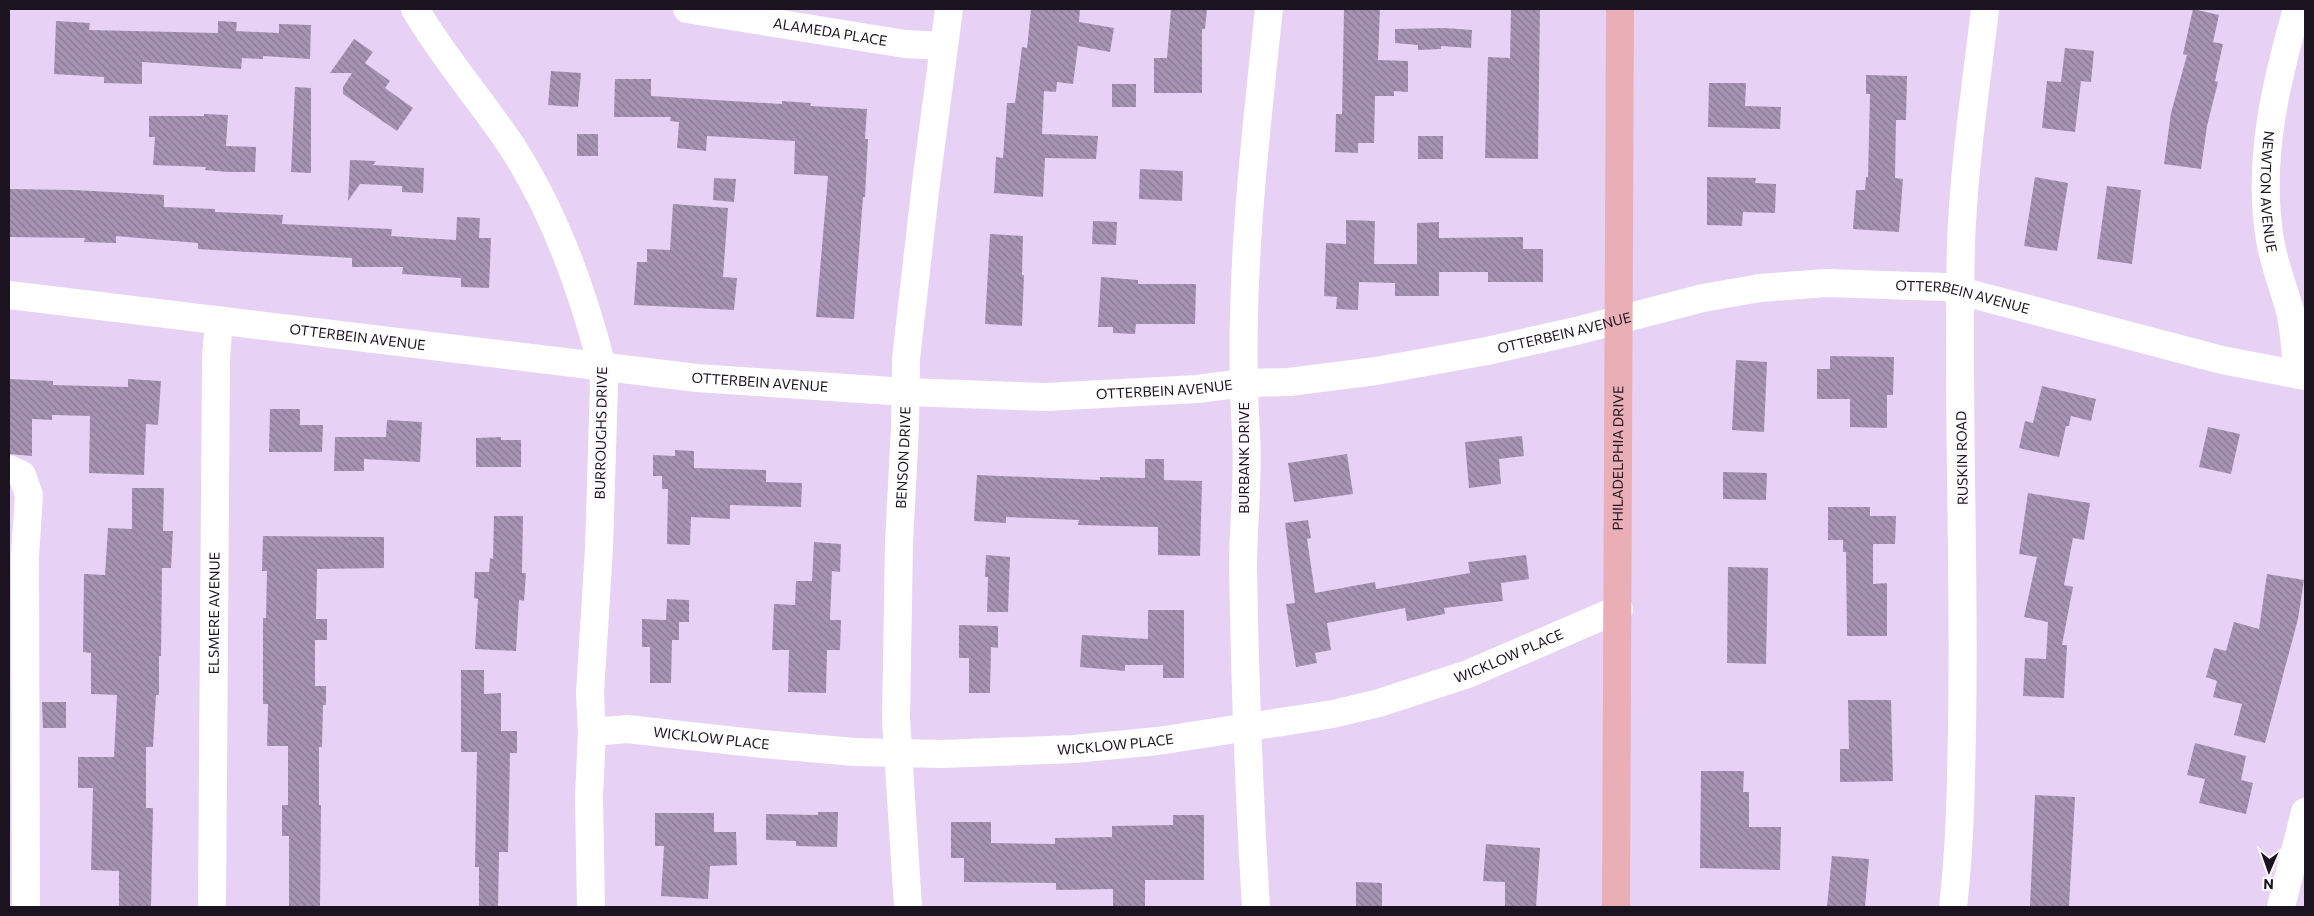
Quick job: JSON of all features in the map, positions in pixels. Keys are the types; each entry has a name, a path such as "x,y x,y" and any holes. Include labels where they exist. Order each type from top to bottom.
{"main road":[{"name":"PHILADELPHIA DRIVE","path":"1616,907 1619,609 1620,9"}],"street":[{"name":"BURROUGHS DRIVE","path":"415,9 435,42 510,143 550,213 570,259 603,367 599,548 590,693 592,732 589,797 591,907"},
{"name":"ALAMEDA PLACE","path":"687,9 905,44 943,46"},
{"name":"BENSON DRIVE","path":"908,907 896,718 898,542 907,349 949,9"},
{"name":"BURBANK DRIVE","path":"1256,907 1246,728 1243,565 1246,432 1243,342 1258,111 1269,9"},
{"name":"RUSKIN ROAD","path":"1953,907 1960,832 1964,608 1962,240 1969,139 1986,9"},
{"name":"NEWTON AVENUE","path":"2296,9 2279,76 2269,128 2264,187 2269,234 2290,312 2302,376"},
{"name":"OTTERBEIN AVENUE","path":"9,295 603,367 769,384 906,392 1046,397 1129,394 1244,383 1289,382 1376,372 1487,351 1713,297 1760,288 1827,283 1912,284 1961,291 2222,360 2302,376"},
{"name":"ELSMERE AVENUE","path":"212,907 216,369 219,320"},
{"path":"9,469 22,474 29,495 25,556 26,907"},
{"name":"WICKLOW PLACE","path":"592,732 627,729 763,744 942,754 1074,749 1158,741 1333,714 1424,689 1535,647 1577,626 1619,609"},
{"path":"2280,907 2305,812"}],"building":[{"path":"1031,9 1080,9 1079,22 1114,28 1110,52 1078,46 1073,84 1057,82 1056,92 1044,91 1042,134 1098,136 1096,159 1045,158 1043,197 994,193 996,157 1003,158 1007,103 1015,103 1022,47 1027,48"},
{"path":"1171,9 1207,9 1205,29 1202,29 1202,93 1154,93 1154,58 1167,58"},
{"path":"1344,9 1380,9 1378,60 1408,61 1408,92 1394,91 1394,96 1375,96 1374,143 1358,143 1358,153 1335,152 1336,114 1342,114"},
{"path":"1511,9 1540,9 1538,159 1485,158 1488,57 1510,58"},
{"path":"2193,9 2219,15 2213,42 2223,44 2215,81 2218,82 2207,126 2201,169 2164,164 2171,113 2187,55 2183,54"},
{"path":"56,21 90,23 89,30 218,33 218,21 237,22 236,31 279,33 279,24 311,25 310,59 263,56 263,59 242,58 241,69 142,62 142,84 104,83 104,77 54,74"},
{"path":"1444,28 1472,30 1471,48 1441,46 1441,49 1418,50 1418,45 1395,43 1395,29"},
{"path":"354,39 373,52 365,63 390,81 385,88 413,108 397,131 343,94 343,87 352,73 330,73"},
{"path":"2065,48 2094,51 2091,82 2081,81 2075,132 2042,128 2047,81 2061,82"},
{"path":"551,71 581,73 578,107 548,105"},
{"path":"1866,75 1907,76 1906,120 1896,120 1895,178 1903,179 1899,232 1853,229 1856,190 1865,190 1866,177 1868,177 1870,94 1866,94"},
{"path":"615,79 651,79 651,96 782,104 782,101 811,103 810,106 867,109 865,139 868,139 865,197 863,197 854,319 816,317 828,176 794,174 795,141 707,136 706,151 677,148 679,122 670,121 671,117 614,117"},
{"path":"1709,83 1746,83 1745,106 1781,107 1780,129 1708,127"},
{"path":"1112,84 1136,84 1136,107 1112,107"},
{"path":"295,87 311,88 311,173 291,172"},
{"path":"204,114 228,115 226,146 256,147 255,172 228,172 205,170 206,167 153,165 155,137 149,137 149,116 204,116"},
{"path":"577,134 598,134 598,156 577,156"},
{"path":"1418,136 1443,136 1443,159 1418,159"},
{"path":"350,160 376,161 373,165 424,168 423,193 402,192 402,186 360,184 348,201"},
{"path":"1140,169 1183,171 1182,201 1139,199"},
{"path":"1707,177 1756,178 1755,183 1776,184 1775,213 1743,212 1742,226 1707,225"},
{"path":"2035,177 2068,183 2057,251 2024,246"},
{"path":"714,178 736,179 734,202 713,200"},
{"path":"2107,186 2141,190 2132,264 2097,259"},
{"path":"9,189 75,190 164,195 164,207 215,209 215,212 283,215 282,224 392,229 391,236 456,240 457,217 480,218 479,238 491,238 489,288 461,287 461,278 402,274 403,267 352,267 352,258 198,249 198,243 116,236 116,243 84,242 85,238 9,237"},
{"path":"673,204 728,208 723,277 737,278 734,310 634,305 637,262 647,262 647,249 670,250"},
{"path":"1346,220 1375,221 1374,264 1417,264 1417,223 1439,222 1439,238 1523,237 1523,249 1543,249 1543,282 1488,282 1488,272 1439,272 1439,296 1395,296 1395,283 1359,282 1358,310 1336,309 1337,297 1324,296 1326,243 1346,244"},
{"path":"1093,221 1117,222 1116,245 1092,244"},
{"path":"990,234 1023,236 1022,326 985,324"},
{"path":"1101,277 1138,280 1138,284 1196,284 1195,324 1136,324 1135,334 1113,333 1113,327 1098,327"},
{"path":"1830,356 1894,357 1893,395 1887,395 1887,428 1850,427 1850,399 1817,399 1817,369 1830,369"},
{"path":"1736,360 1767,362 1764,432 1732,430"},
{"path":"9,379 53,381 53,385 128,387 128,379 161,381 158,425 146,424 144,475 89,473 90,416 52,415 52,420 32,419 32,456 9,454"},
{"path":"2042,386 2096,399 2091,421 2071,416 2069,426 2066,426 2059,457 2019,448 2025,421 2033,423"},
{"path":"270,409 300,409 300,425 323,425 322,452 269,452"},
{"path":"387,420 422,422 420,462 364,459 364,471 334,471 335,437 386,437"},
{"path":"2208,427 2240,434 2231,474 2199,467"},
{"path":"1522,436 1524,456 1499,459 1501,484 1469,488 1465,442"},
{"path":"501,437 501,440 521,440 521,467 476,467 476,438"},
{"path":"675,450 694,451 694,468 766,470 766,482 802,483 801,507 730,505 730,519 691,517 690,545 667,544 668,489 662,489 662,476 653,476 653,455 675,456"},
{"path":"1347,454 1353,494 1294,502 1288,463"},
{"path":"1145,459 1164,459 1164,480 1202,481 1200,556 1158,555 1158,527 1078,525 1079,520 1006,517 1006,523 974,521 977,475 1100,480 1100,477 1145,478"},
{"path":"1723,472 1767,473 1766,500 1723,499"},
{"path":"132,488 164,488 163,531 173,531 171,568 162,568 161,656 159,656 159,695 156,695 153,747 146,747 146,808 153,808 151,907 119,907 119,871 91,870 93,788 78,788 78,757 114,757 117,695 91,694 91,653 83,652 84,574 105,575 108,528 132,529"},
{"path":"2028,493 2090,503 2084,540 2073,538 2064,585 2073,587 2062,645 2067,645 2064,698 2023,696 2025,658 2046,659 2048,622 2024,617 2037,557 2019,554"},
{"path":"1828,507 1870,507 1870,516 1896,516 1895,544 1873,544 1873,584 1887,583 1887,636 1847,636 1846,552 1843,552 1843,540 1828,540"},
{"path":"494,516 523,516 522,573 526,573 524,601 519,600 516,651 475,649 478,599 474,598 475,572 489,572 490,558 493,559"},
{"path":"1308,520 1311,538 1307,539 1315,593 1375,582 1376,589 1470,573 1468,562 1526,555 1529,579 1501,583 1503,601 1444,608 1445,614 1407,621 1405,608 1327,623 1331,650 1315,653 1317,663 1296,667 1286,604 1295,603 1285,523"},
{"path":"263,536 384,537 384,568 317,569 316,619 327,619 327,640 315,640 315,686 326,686 326,705 323,705 322,747 319,747 319,805 321,805 320,907 289,907 289,836 282,836 282,805 288,805 288,746 267,746 268,704 263,704 263,618 266,618 267,571 262,571"},
{"path":"814,542 841,544 840,572 832,571 830,620 841,620 840,650 827,650 826,693 788,692 789,650 772,650 774,604 795,605 796,581 812,581"},
{"path":"986,555 1010,557 1008,612 987,612 988,577 985,577"},
{"path":"1728,567 1768,568 1766,664 1727,663"},
{"path":"2267,574 2304,580 2298,619 2265,743 2234,735 2242,704 2213,697 2217,681 2206,677 2214,648 2226,651 2234,622 2259,629"},
{"path":"667,599 689,600 689,622 679,622 679,640 672,640 671,683 650,683 650,647 642,647 642,619 666,620"},
{"path":"1148,610 1184,610 1184,678 1163,678 1163,665 1125,665 1125,671 1080,667 1082,635 1148,639"},
{"path":"959,625 998,626 998,648 991,647 990,693 969,693 969,658 959,658"},
{"path":"461,670 484,670 484,694 501,693 501,731 517,731 517,753 510,753 508,852 499,852 498,907 479,907 479,867 475,867 477,752 461,752"},
{"path":"1848,700 1891,700 1893,781 1840,782 1840,749 1849,749"},
{"path":"42,702 66,702 66,728 43,728"},
{"path":"2195,743 2246,756 2241,780 2253,783 2246,814 2199,803 2205,779 2187,775"},
{"path":"1701,771 1744,771 1743,792 1749,792 1749,827 1781,827 1780,870 1700,868"},
{"path":"2035,795 2075,797 2069,907 2030,907"},
{"path":"818,812 838,812 837,847 796,846 796,841 766,840 766,814 818,815"},
{"path":"655,813 714,813 714,832 736,832 737,865 710,866 708,899 661,896 664,846 655,846"},
{"path":"1173,815 1204,815 1204,880 1145,880 1145,907 1113,907 1113,889 1056,890 1056,883 964,882 964,858 951,858 951,822 991,822 991,843 1055,844 1055,838 1112,837 1112,826 1173,825"},
{"path":"1486,844 1540,848 1536,907 1505,907 1505,882 1483,881"},
{"path":"1832,856 1869,859 1865,907 1827,907"},
{"path":"1356,882 1382,883 1382,907 1356,907"}]}
